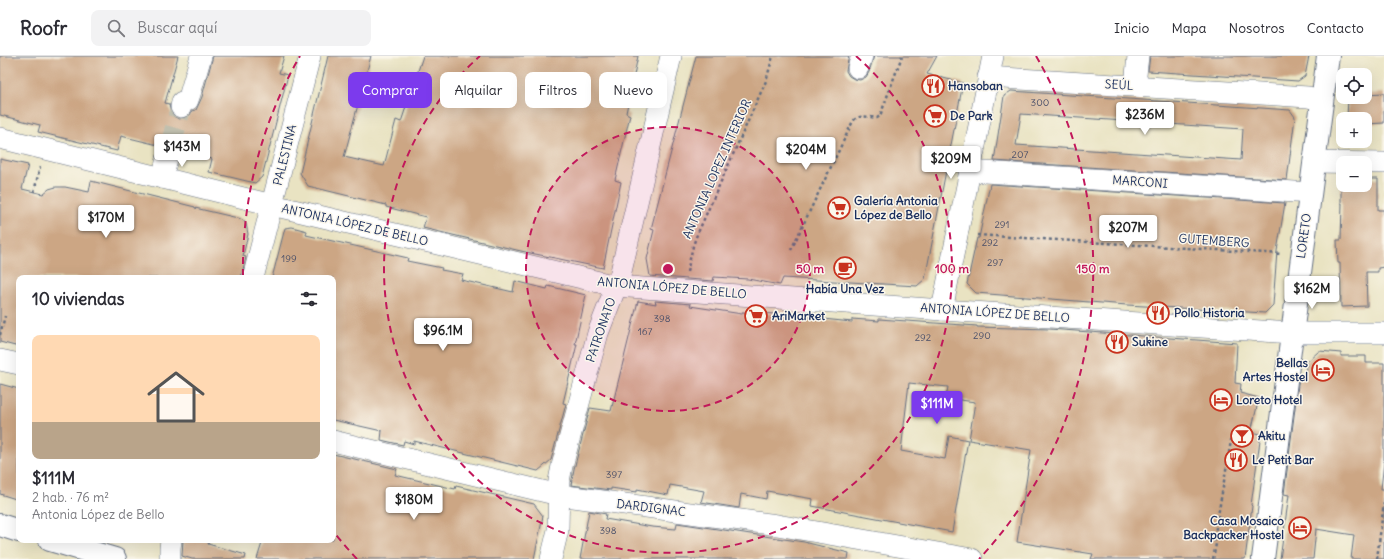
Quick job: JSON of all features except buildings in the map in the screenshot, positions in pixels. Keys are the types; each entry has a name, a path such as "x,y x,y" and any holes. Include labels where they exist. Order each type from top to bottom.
{"main road":[{"name":"LORETO","path":"1263,559 1328,56"},
{"path":"0,525 16,530"},
{"path":"60,543 116,559"}],"street":[{"path":"189,56 180,91 182,104 188,100 201,56"},
{"name":"PALESTINA","path":"254,275 310,56"},
{"name":"PATRONATO","path":"551,559 558,530 562,466 579,398 602,320 620,276 671,56"},
{"path":"942,310 992,56"},
{"path":"1135,85 1138,56"},
{"name":"SEÚL","path":"988,77 1135,85 1308,97 1322,100"},
{"name":"ANTONIA LÓPEZ DE BELLO","path":"0,138 272,205 616,286 942,310 1292,333 1384,333"},
{"path":"162,178 170,148"},
{"path":"1314,162 1384,163"},
{"name":"MARCONI","path":"969,171 1310,193"},
{"path":"0,360 16,363"},
{"name":"DARDIGNAC","path":"336,442 559,495 777,524 904,553 972,559"},
{"path":"170,559 171,543"}],"path":[{"name":"ANTONIA LOPEZ INTERIOR","path":"684,291 693,246 768,77 773,56"},
{"path":"791,250 853,121 860,116 877,118 880,116 902,56"},
{"path":"34,192 45,149"},
{"name":"GUTEMBERG","path":"957,234 1302,256"},
{"path":"0,335 4,316"},
{"path":"1213,559 1216,544 1214,539 1232,435"},
{"path":"1377,559 1384,502"}],"tunnel":[{"path":"170,148 181,107"}],"place":[{"name":"Hansoban","path":"933,86"},
{"name":"De Park","path":"935,116"},
{"name":"Galería Antonia López de Bello","path":"839,208"},
{"name":"Había Una Vez","path":"845,268"},
{"name":"Pollo Historia","path":"1158,313"},
{"name":"AriMarket","path":"756,316"},
{"name":"Sukine","path":"1117,342"},
{"name":"Bellas Artes Hostel","path":"1323,370"},
{"name":"Loreto Hotel","path":"1221,400"},
{"name":"Akitu","path":"1242,436"},
{"name":"Le Petit Bar","path":"1236,460"},
{"name":"Casa Mosaico Backpacker Hostel","path":"1300,528"}]}
